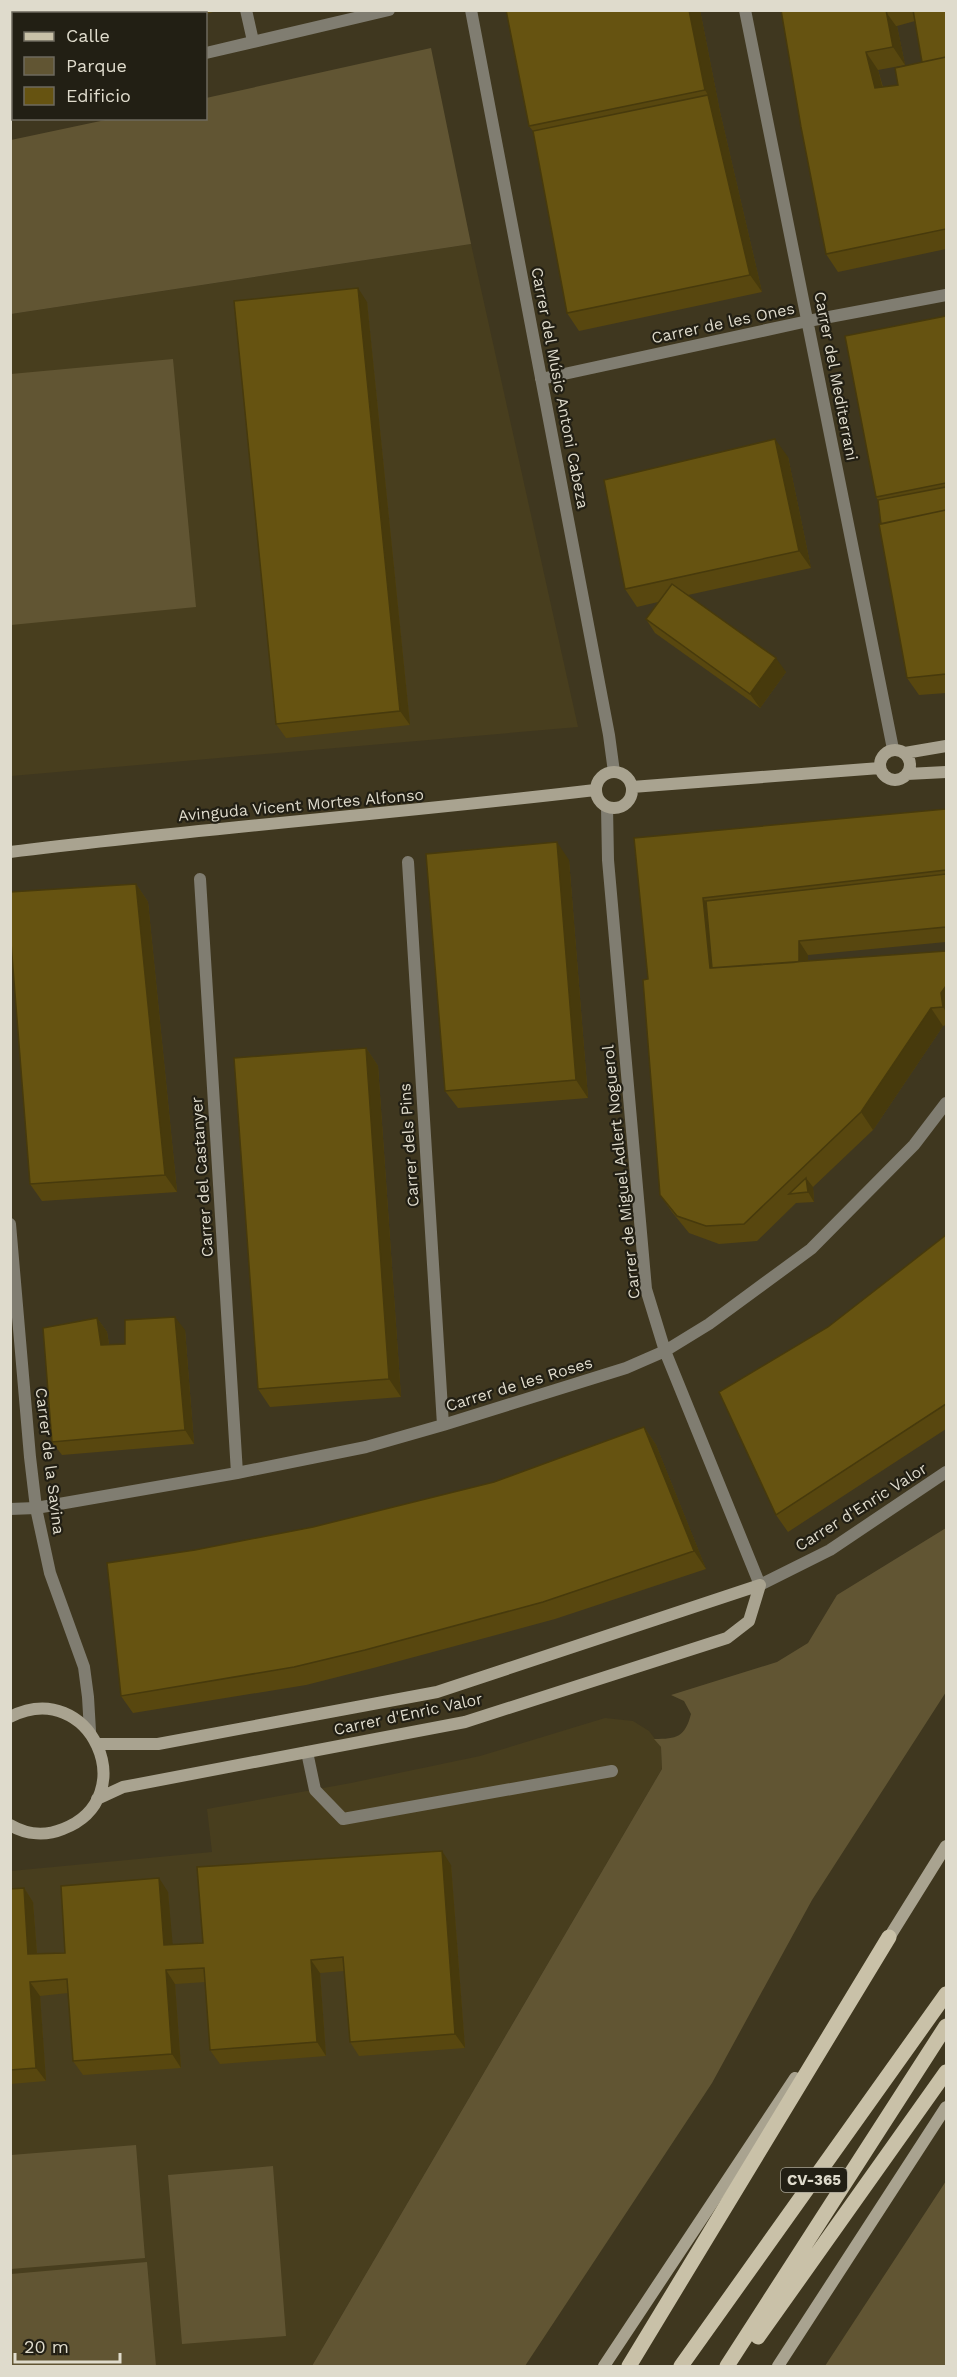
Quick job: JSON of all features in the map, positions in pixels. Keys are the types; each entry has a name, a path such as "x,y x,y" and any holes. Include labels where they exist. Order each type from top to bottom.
{"main road":[{"path":"629,2367 889,1937"},
{"name":"CV-365","path":"681,2367 946,1994"},
{"name":"CV-365","path":"728,2367 946,2026"},
{"path":"737,2367 946,2072"}],"street":[{"path":"246,10 253,41"},
{"path":"207,52 389,10"},
{"name":"Carrer del Músic Antoni Cabeza","path":"471,10 614,771"},
{"name":"Carrer del Mediterrani","path":"746,10 808,321 899,751"},
{"name":"Carrer de les Ones","path":"542,379 808,321 946,295"},
{"path":"880,768 884,754 946,746"},
{"path":"899,751 910,761 907,774"},
{"path":"880,768 890,779 899,780 907,774 946,772"},
{"path":"632,787 880,768"},
{"path":"614,771 624,775 632,787 632,794 619,808 607,807 598,800 595,790 596,784 603,775 614,771"},
{"name":"Avinguda Vicent Mortes Alfonso","path":"10,852 116,839 446,808 595,790"},
{"name":"Carrer de Miguel Adlert Noguerol","path":"607,807 608,860 646,1289 665,1351 760,1586"},
{"name":"Carrer dels Pins","path":"408,862 443,1425"},
{"name":"Carrer del Castanyer","path":"200,879 237,1473"},
{"name":"Carrer de les Roses","path":"10,1509 36,1508 237,1473 366,1447 626,1368 665,1351 709,1324 811,1249 914,1145 946,1103"},
{"name":"Carrer de la Savina","path":"10,1224 36,1508 50,1573 84,1666 90,1731"},
{"name":"Carrer d'Enric Valor","path":"98,1744 158,1744 436,1692 760,1586 830,1550 946,1472"},
{"name":"Carrer d'Enric Valor","path":"97,1798 123,1787 465,1722 727,1638 749,1621 760,1586"},
{"path":"10,1717 22,1711 41,1708 60,1711 77,1719 90,1731 98,1744 104,1762 103,1781 97,1798 86,1814 72,1826 54,1833 36,1834 10,1826"},
{"path":"308,1752 315,1790 342,1818 612,1771"},
{"path":"604,2367 889,1937 946,1846"},
{"path":"778,2367 946,2107"}],"shaded area":[{"path":"471,244 578,727 11,776 11,314"},
{"path":"605,1718 633,1721 649,1731 661,1747 662,1769 312,2366 11,2366 11,1871 212,1852 207,1809 351,1783 480,1756"}],"green space":[{"path":"431,48 471,244 11,314 11,140 105,120 207,120 207,98"},
{"path":"173,359 196,607 11,625 11,374"},
{"path":"946,1528 946,1692 812,1900 712,2083 525,2366 312,2366 662,1769 661,1747 654,1739 674,1737 686,1728 691,1714 684,1701 671,1695 777,1662 808,1643 837,1595"},
{"path":"136,2145 145,2258 11,2269 11,2155"},
{"path":"273,2166 286,2336 182,2344 168,2175"},
{"path":"946,2181 946,2366 825,2366"},
{"path":"147,2262 156,2366 11,2366 11,2274"}],"building":[{"path":"10,10 12,10 12,38 10,38"},
{"path":"62,10 117,10 111,12 62,12"},
{"path":"506,10 689,10 705,90 529,126"},
{"path":"781,10 886,10 893,47 866,52 875,88 898,85 895,68 946,57 946,229 826,254"},
{"path":"913,10 946,10 946,57 922,62"},
{"path":"708,95 750,275 567,313 533,131"},
{"path":"358,288 400,711 276,724 234,301"},
{"path":"946,316 946,483 876,497 845,336"},
{"path":"775,439 799,551 625,589 604,480"},
{"path":"946,487 946,510 881,524 878,500"},
{"path":"946,510 946,674 907,678 879,524"},
{"path":"672,584 776,658 750,694 646,619"},
{"path":"946,809 946,870 703,898 710,968 946,951 946,986 941,993 943,1007 931,1008 861,1112 744,1224 706,1226 677,1216 660,1195 643,980 648,979 634,838"},
{"path":"557,842 576,1080 445,1091 426,854"},
{"path":"946,874 946,927 799,941 799,962 712,968 706,901"},
{"path":"136,884 165,1175 30,1184 10,930 10,892"},
{"path":"366,1048 389,1379 258,1389 234,1058"},
{"path":"806,1178 808,1192 789,1194"},
{"path":"946,1235 946,1404 776,1515 719,1392 828,1327"},
{"path":"175,1317 185,1430 52,1442 43,1328 97,1318 101,1345 125,1344 125,1320"},
{"path":"644,1427 694,1551 543,1602 365,1650 294,1667 121,1696 107,1563 195,1550 313,1527 494,1482"},
{"path":"442,1851 455,2034 350,2042 343,1957 311,1960 317,2042 210,2050 204,1968 166,1970 172,2054 73,2061 67,1979 30,1982 36,2068 10,2070 10,1889 24,1888 28,1954 65,1953 61,1886 159,1878 164,1945 203,1943 197,1867"}]}
